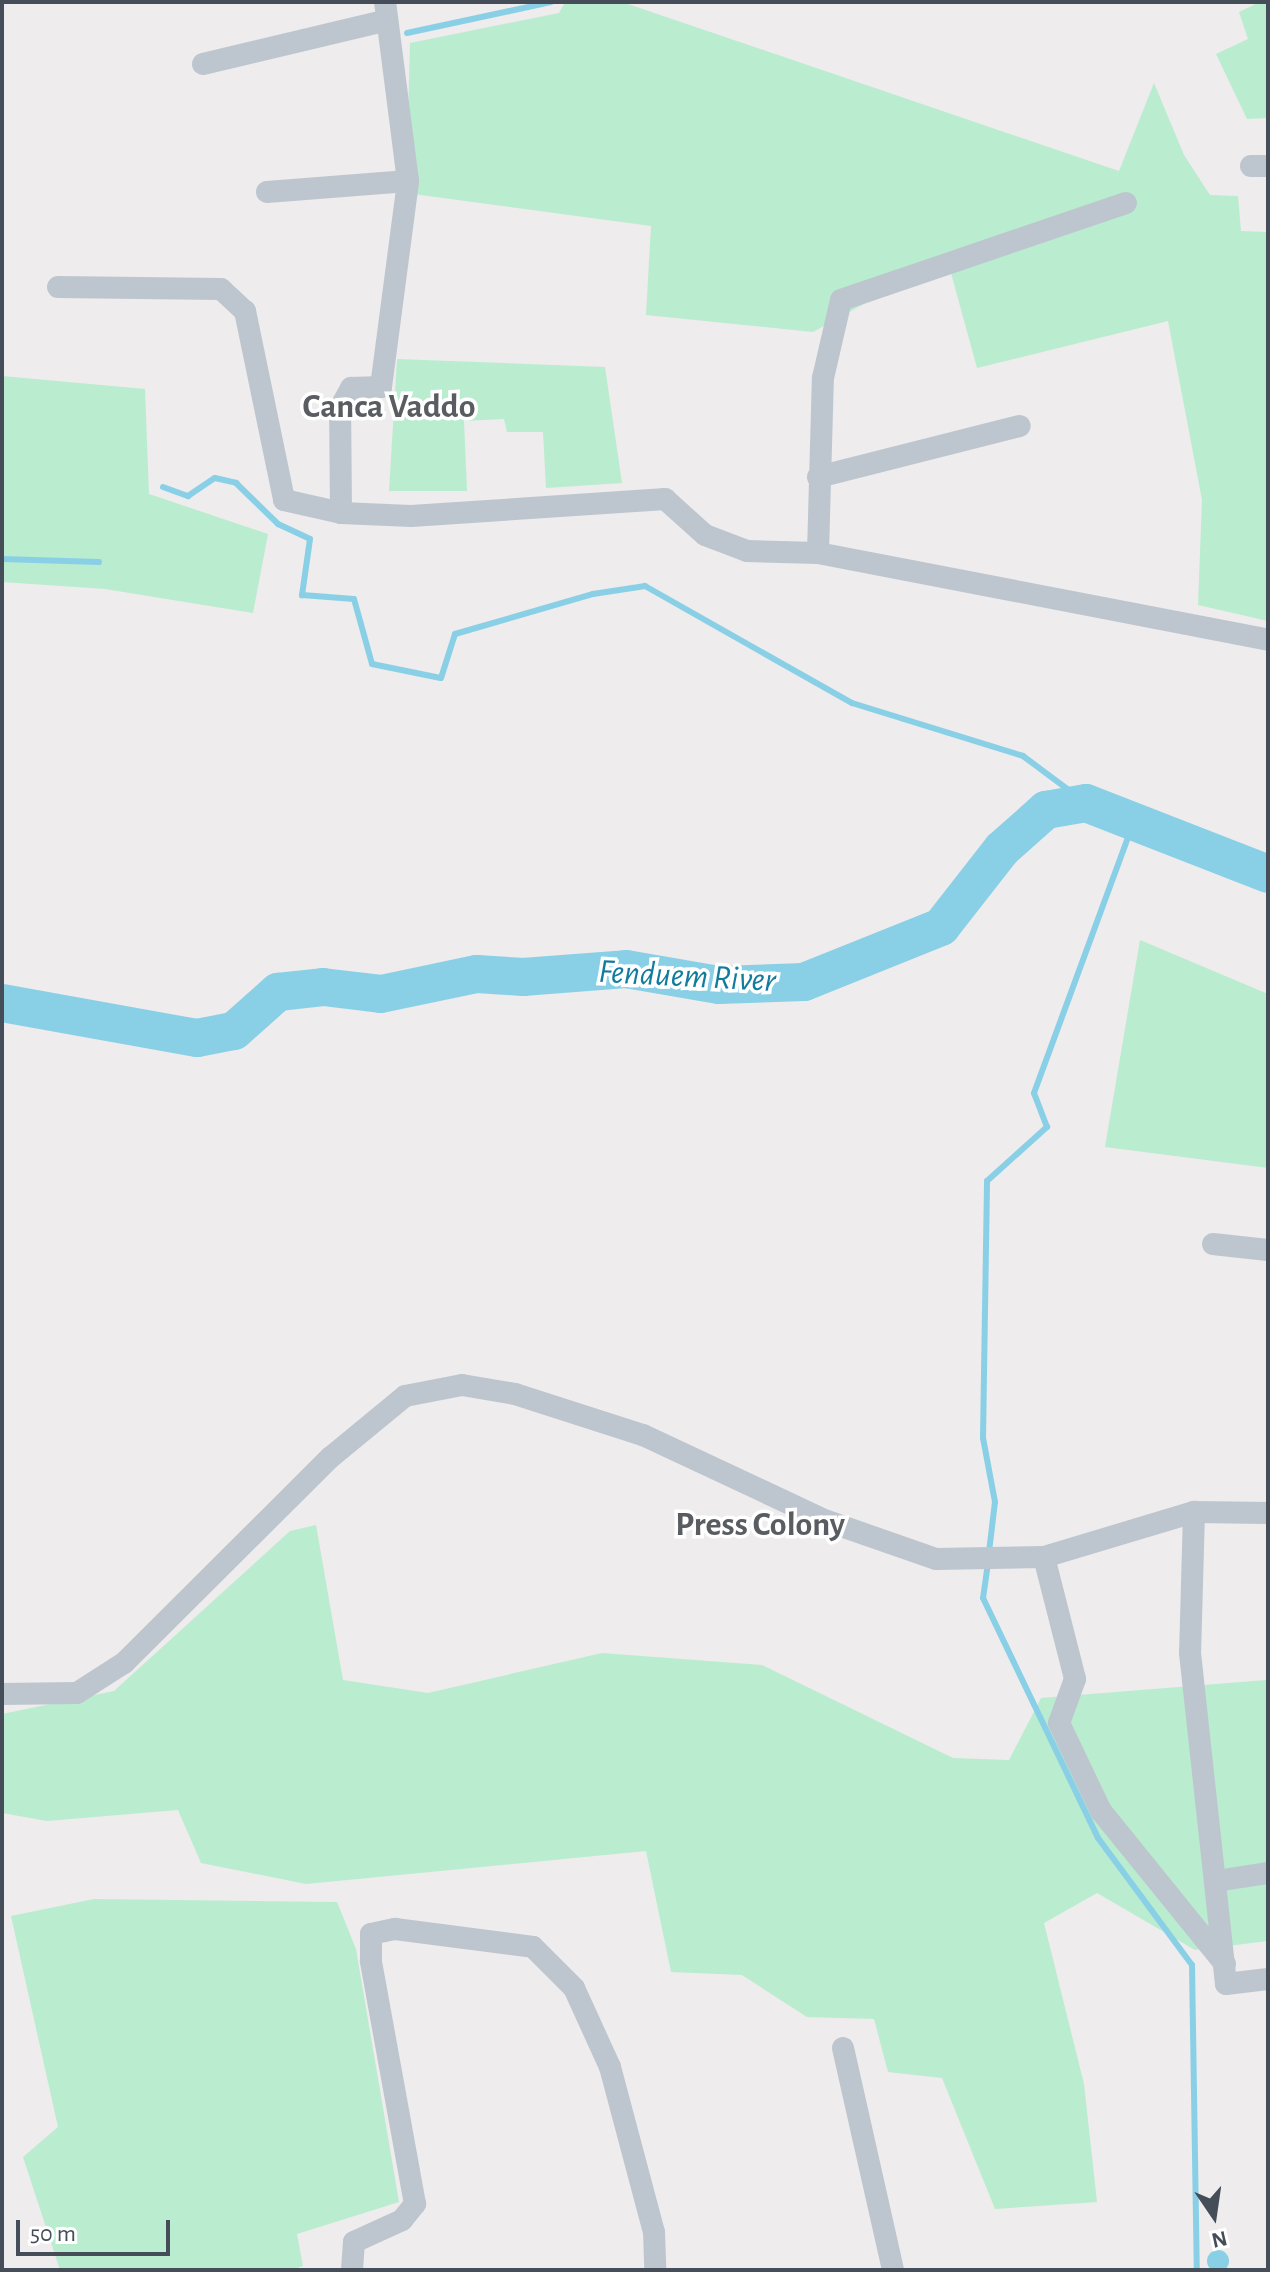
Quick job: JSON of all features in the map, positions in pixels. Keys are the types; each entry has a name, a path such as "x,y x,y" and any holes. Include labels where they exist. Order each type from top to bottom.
{"street":[{"path":"203,64 386,11 408,181 381,387 351,388 340,408 341,513"},
{"path":"267,192 408,181"},
{"path":"818,553 823,378 841,300 1126,203"},
{"path":"58,287 221,289 245,311 284,500 341,513 411,516 665,499 705,535 747,551 818,553 1268,640"},
{"path":"818,477 1020,426"},
{"path":"1213,1244 1268,1250"},
{"path":"2,1694 77,1693 124,1663 344,1446 405,1396 462,1385 515,1394 643,1435 827,1521 936,1559 1044,1557 1194,1512 1268,1513"},
{"path":"1194,1512 1190,1653 1226,1984 1268,1979"},
{"path":"1044,1557 1075,1679 1059,1723 1101,1811 1225,1964"},
{"path":"1216,1881 1268,1873"},
{"path":"352,2270 354,2242 402,2220 415,2204 371,1961 371,1934 395,1929 533,1947 574,1988 610,2067 654,2232 655,2270"},
{"path":"843,2048 893,2270"}],"green space":[{"path":"565,2 622,2 1119,171 1154,83 1184,155 1210,195 1238,196 1241,231 1268,232 1268,621 1198,605 1202,500 1168,321 977,368 951,273 871,300 813,332 646,315 651,226 406,193 410,43 559,13"},
{"path":"1260,2 1268,2 1268,118 1247,119 1216,54 1248,39 1239,12"},
{"path":"397,359 605,367 622,483 546,488 543,432 507,432 504,419 464,421 467,491 389,491"},
{"path":"2,376 145,389 149,494 268,534 253,613 105,589 2,582"},
{"path":"1140,940 1268,994 1268,1168 1105,1147"},
{"path":"316,1525 343,1680 428,1693 602,1653 762,1665 953,1758 1009,1760 1041,1698 1266,1680 1268,1941 1195,1950 1097,1893 1044,1923 1084,2084 1097,2202 995,2209 942,2078 888,2072 874,2019 807,2017 742,1975 671,1972 646,1851 306,1884 201,1863 178,1810 47,1821 2,1813 2,1714 114,1691 290,1531"},
{"path":"94,1899 337,1902 356,1949 399,2202 297,2234 303,2266 290,2270 60,2270 23,2157 58,2127 11,1916"}],"water":[{"path":"1218,2250 1226,2253 1229,2261 1226,2269 1218,2272 1210,2269 1207,2261 1210,2253"}],"waterway":[{"path":"407,33 551,2"},
{"path":"163,487 188,496 215,478 236,483 278,524 310,539 302,595 354,599 372,664 441,678 455,634 593,594 645,586 852,703 1023,756 1086,803"},
{"path":"2,559 99,562"},
{"name":"Fenduem River","path":"2,1003 197,1038 234,1031 278,992 323,987 381,994 477,974 523,977 626,969 719,985 804,982 941,927 1002,849 1046,810 1086,803 1268,874"},
{"path":"989,1552 995,1502 983,1438 987,1181 1047,1127 1034,1093 1134,821"},
{"path":"988,1563 983,1598 1098,1838 1192,1965 1197,2270"}],"district":[{"name":"Canca Vaddo","path":"389,408"},
{"name":"Press Colony","path":"760,1526"}]}
